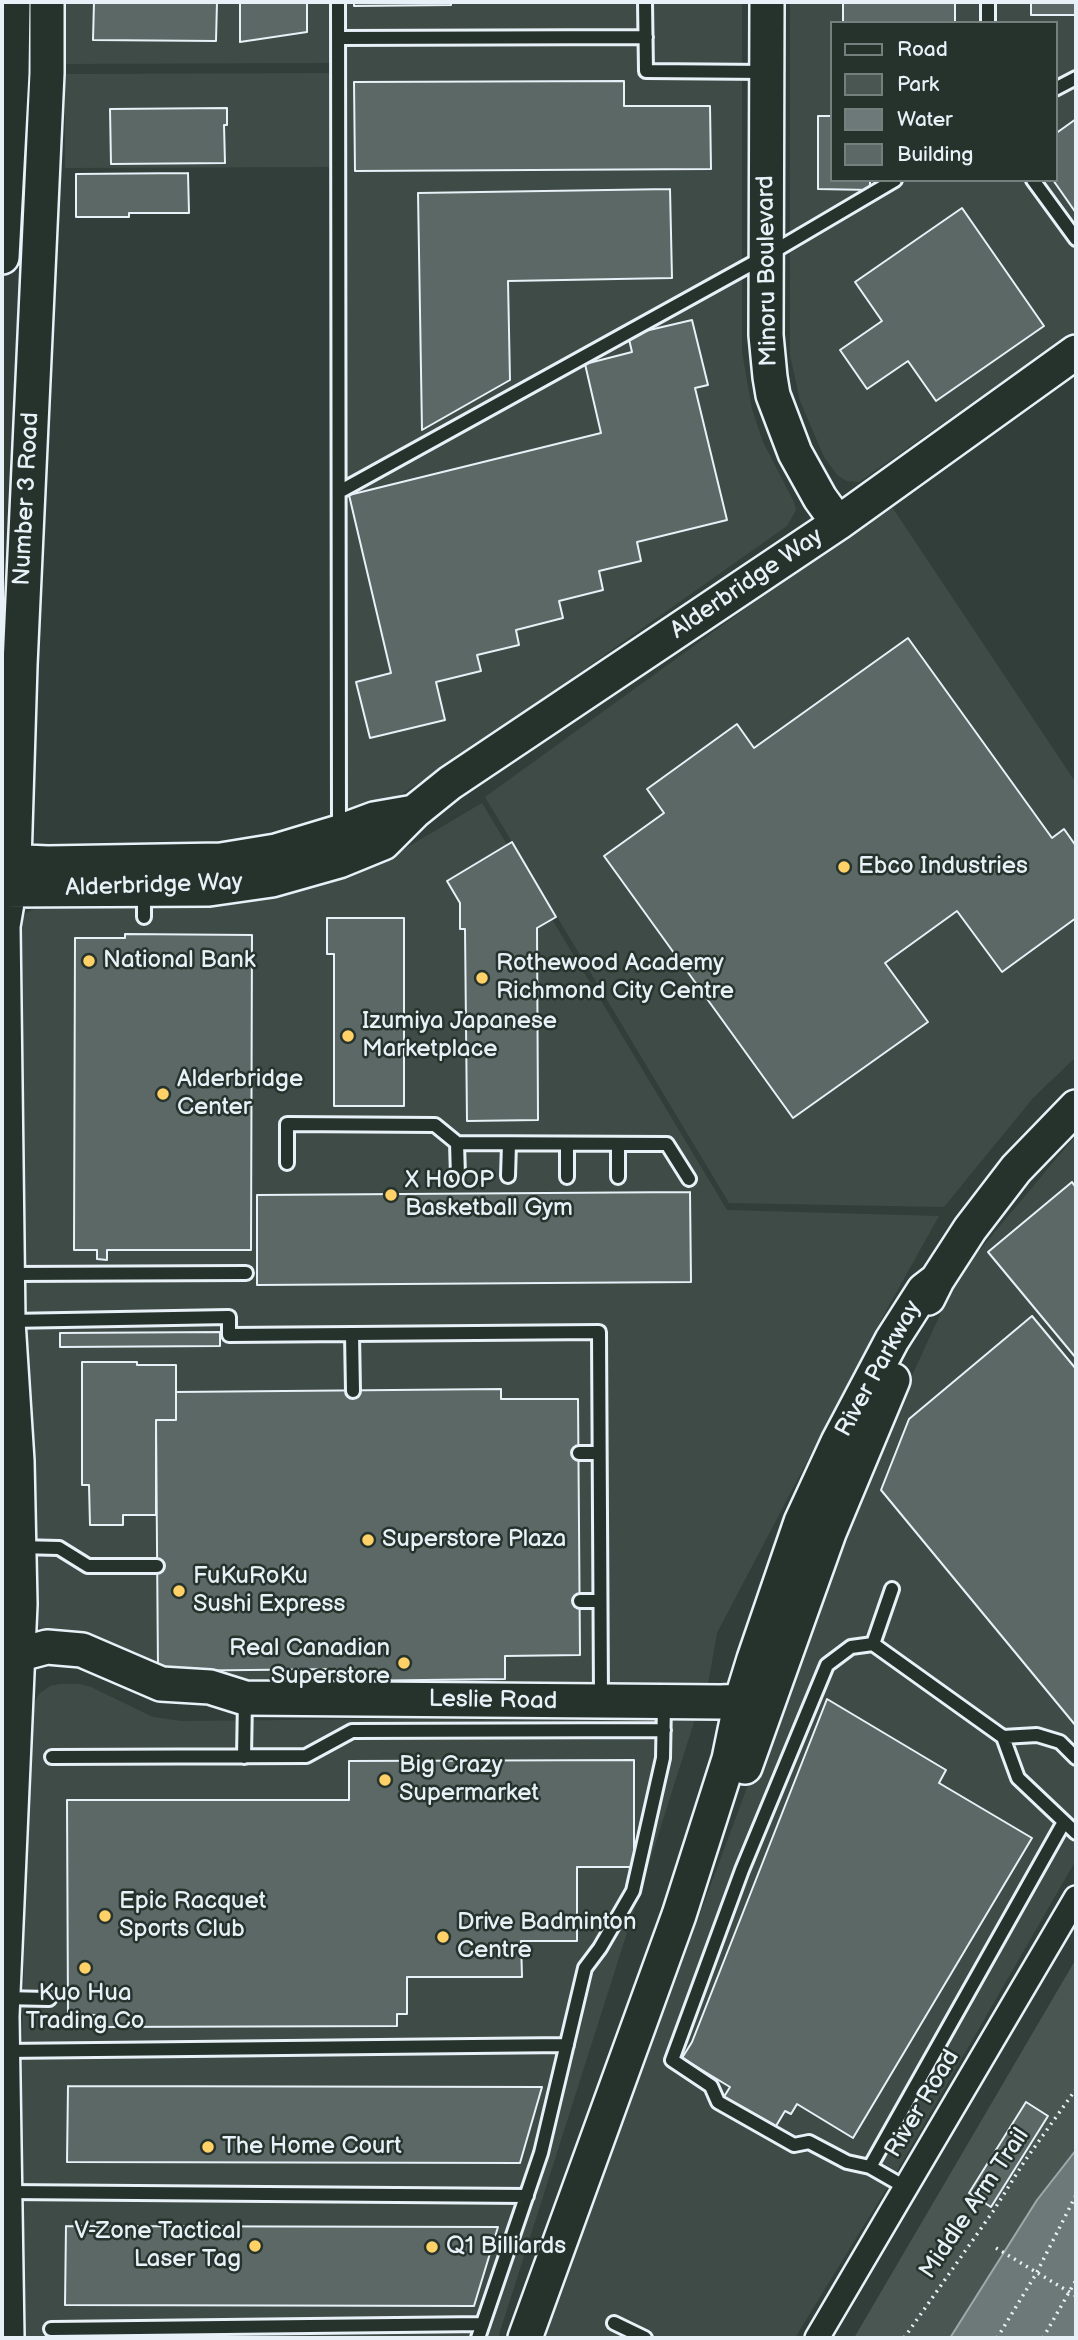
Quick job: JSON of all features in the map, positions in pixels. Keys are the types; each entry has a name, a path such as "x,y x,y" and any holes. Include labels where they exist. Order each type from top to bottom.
{"street":[{"name":"Number 3 Road","path":"7,2338 3,2192 3,1998 10,1656 20,1604 17,1461 8,1321 4,926 20,664 13,2"},
{"name":"Number 3 Road","path":"15,234 47,73 47,2"},
{"name":"Minoru Boulevard","path":"767,2 766,335 773,395 795,453 820,498 838,523"},
{"name":"Alderbridge Way","path":"7,876 73,863 221,860 276,851 383,843 414,812 450,783 838,523 1076,352"},
{"name":"Alderbridge Way","path":"7,876 144,904 209,889 260,882 340,847"},
{"path":"937,1280 970,1229 1016,1169 1076,1108"},
{"name":"River Parkway","path":"679,1916 707,1873 829,1533 937,1280"},
{"name":"River Parkway","path":"679,1916 729,1759 741,1701 801,1522 819,1481 892,1339 924,1290 937,1280"},
{"path":"741,1701 754,1694 761,1686 851,1447 890,1389"},
{"name":"Leslie Road","path":"10,1656 47,1647 82,1650 161,1684 210,1687 245,1698 355,1695 601,1702 664,1716 741,1701"},
{"name":"River Road","path":"817,2338 1076,1898"},
{"path":"525,2338 679,1916"}],"lane":[{"path":"338,2 340,847"},
{"path":"645,2 646,71 767,72"},
{"path":"988,2 988,21"},
{"path":"338,38 646,37"},
{"path":"1057,88 1076,78"},
{"path":"339,492 766,256 892,182"},
{"path":"1034,182 1076,239"},
{"path":"287,1163 287,1124 435,1125 457,1143 667,1144 689,1179"},
{"path":"457,1143 458,1176"},
{"path":"508,1176 509,1144"},
{"path":"567,1144 568,1177"},
{"path":"618,1144 618,1177"},
{"path":"7,1274 246,1273"},
{"path":"8,1321 229,1317 229,1335 598,1332 601,1702"},
{"path":"352,1334 353,1391"},
{"path":"579,1453 599,1453"},
{"path":"19,1547 59,1548 88,1566 157,1566"},
{"path":"873,1644 892,1589"},
{"path":"580,1601 600,1601"},
{"path":"905,2187 870,2167 847,2162 809,2142 794,2145 718,2102 711,2086 672,2060 743,1870 827,1665 851,1647 873,1644 1003,1737 1018,1778 1076,1833"},
{"path":"244,1756 245,1698"},
{"path":"52,1757 306,1756 352,1731 664,1716 663,1758 633,1891 600,1948 585,1968 541,2153 478,2338"},
{"path":"1003,1737 1037,1735 1060,1742 1076,1758"},
{"path":"870,2167 1064,1822"},
{"path":"3,1998 49,1999"},
{"path":"3,2051 567,2046"},
{"path":"3,2192 527,2196"},
{"path":"614,2323 645,2338"},
{"path":"51,2329 483,2324"}],"path":[{"name":"Middle Arm Trail","path":"904,2338 1076,2090"},
{"path":"997,2338 1036,2274 1076,2195"},
{"path":"996,2248 1076,2296"},
{"path":"1043,2338 1076,2280"}],"shaded area":[{"path":"63,2 331,2 329,63 64,64"},
{"path":"338,2 742,2 742,352 752,409 763,442 796,510 787,526 446,767 401,794 339,821"},
{"path":"790,2 1076,2 1076,330 859,482 847,481 838,476 824,457 800,401 790,355"},
{"path":"330,73 329,167 65,168 65,74"},
{"path":"890,504 1076,783 1076,1057 1033,1098 944,1207 729,1203 485,797"},
{"path":"482,803 727,1210 939,1216 887,1309 717,1633 704,1708 169,1678 47,1635 35,1620 18,1355 19,922 26,913 43,905 394,855"},
{"path":"1076,1135 1076,1860 893,2178 795,2338 542,2338 853,1503 958,1276"},
{"path":"59,1684 91,1687 153,1717 182,1721 696,1716 498,2338 21,2338 18,2278 28,1725 32,1707 39,1694 50,1686"}],"green space":[{"path":"1076,1959 1076,2150 1037,2200 950,2338 854,2338"}],"water":[{"path":"1076,2150 1076,2338 950,2338 1037,2200"}],"building":[{"path":"94,2 217,2 216,41 93,40"},
{"path":"240,2 307,2 307,32 240,42"},
{"path":"354,2 451,2 451,5 354,6"},
{"path":"843,2 955,2 955,21 843,21"},
{"path":"1031,2 1076,2 1076,15 1031,15"},
{"path":"624,81 624,106 710,106 711,169 355,171 354,82"},
{"path":"227,108 227,125 224,125 225,163 111,164 110,109"},
{"path":"818,116 830,116 830,182 870,182 870,190 818,189"},
{"path":"1076,119 1076,213 1054,182 1057,182 1057,133"},
{"path":"188,173 189,213 129,213 129,217 76,217 76,174"},
{"path":"670,189 672,278 508,281 510,380 422,430 418,193"},
{"path":"962,208 1044,326 936,401 908,361 867,389 840,350 882,321 855,282"},
{"path":"692,320 708,385 695,388 727,520 637,542 641,561 599,571 603,590 559,601 563,618 516,630 519,645 477,655 481,671 436,682 445,720 370,738 356,682 391,673 349,495 601,433 585,364 632,352 628,335"},
{"name":"Ebco Industries","path":"908,638 1052,838 1064,829 1076,846 1076,918 1002,972 957,911 885,963 928,1022 793,1118 604,856 664,813 647,789 737,724 754,748"},
{"path":"512,842 556,917 537,928 538,1120 467,1121 465,929 460,929 460,903 447,881"},
{"path":"327,918 404,918 404,1106 334,1106 334,954 327,954"},
{"name":"Alderbridge Center","path":"125,934 252,935 251,1250 107,1250 107,1260 97,1259 97,1250 74,1250 75,938 125,938"},
{"path":"1072,1182 1076,1188 1076,1358 988,1252"},
{"path":"690,1192 691,1282 257,1285 257,1195"},
{"path":"1032,1316 1076,1369 1076,1726 881,1490 909,1419"},
{"path":"220,1332 220,1346 60,1347 60,1333"},
{"path":"82,1362 176,1365 176,1420 156,1420 156,1515 123,1515 123,1525 90,1525 89,1485 82,1485"},
{"name":"Superstore Plaza","path":"501,1389 501,1399 578,1399 580,1655 505,1656 505,1679 342,1681 342,1669 158,1671 156,1420 176,1420 176,1392"},
{"path":"827,1699 946,1770 939,1783 1032,1838 853,2138 797,2104 791,2114 785,2111 773,2131 722,2100 730,2087 682,2058 692,2042"},
{"path":"634,1760 634,1867 577,1867 577,1941 521,1941 522,1977 407,1977 407,2014 397,2014 397,2026 101,2027 101,2015 68,2015 67,1800 349,1800 349,1761"},
{"path":"68,2086 542,2087 520,2163 67,2162"},
{"path":"1026,2102 1048,2116 991,2207 969,2193"},
{"path":"66,2226 498,2227 474,2306 65,2305"}],"place":[{"name":"Ebco Industries","path":"844,867"},
{"name":"National Bank","path":"89,961"},
{"name":"Rothewood Academy Richmond City Centre","path":"482,978"},
{"name":"Izumiya Japanese Marketplace","path":"348,1036"},
{"name":"Alderbridge Center","path":"163,1094"},
{"name":"X HOOP Basketball Gym","path":"391,1195"},
{"name":"Superstore Plaza","path":"368,1540"},
{"name":"FuKuRoKu Sushi Express","path":"179,1591"},
{"name":"Real Canadian Superstore","path":"404,1663"},
{"name":"Big Crazy Supermarket","path":"385,1780"},
{"name":"Epic Racquet Sports Club","path":"105,1916"},
{"name":"Drive Badminton Centre","path":"443,1937"},
{"name":"Kuo Hua Trading Co","path":"85,1968"},
{"name":"The Home Court","path":"208,2147"},
{"name":"V-Zone Tactical Laser Tag","path":"255,2246"},
{"name":"Q1 Billiards","path":"432,2247"}]}
